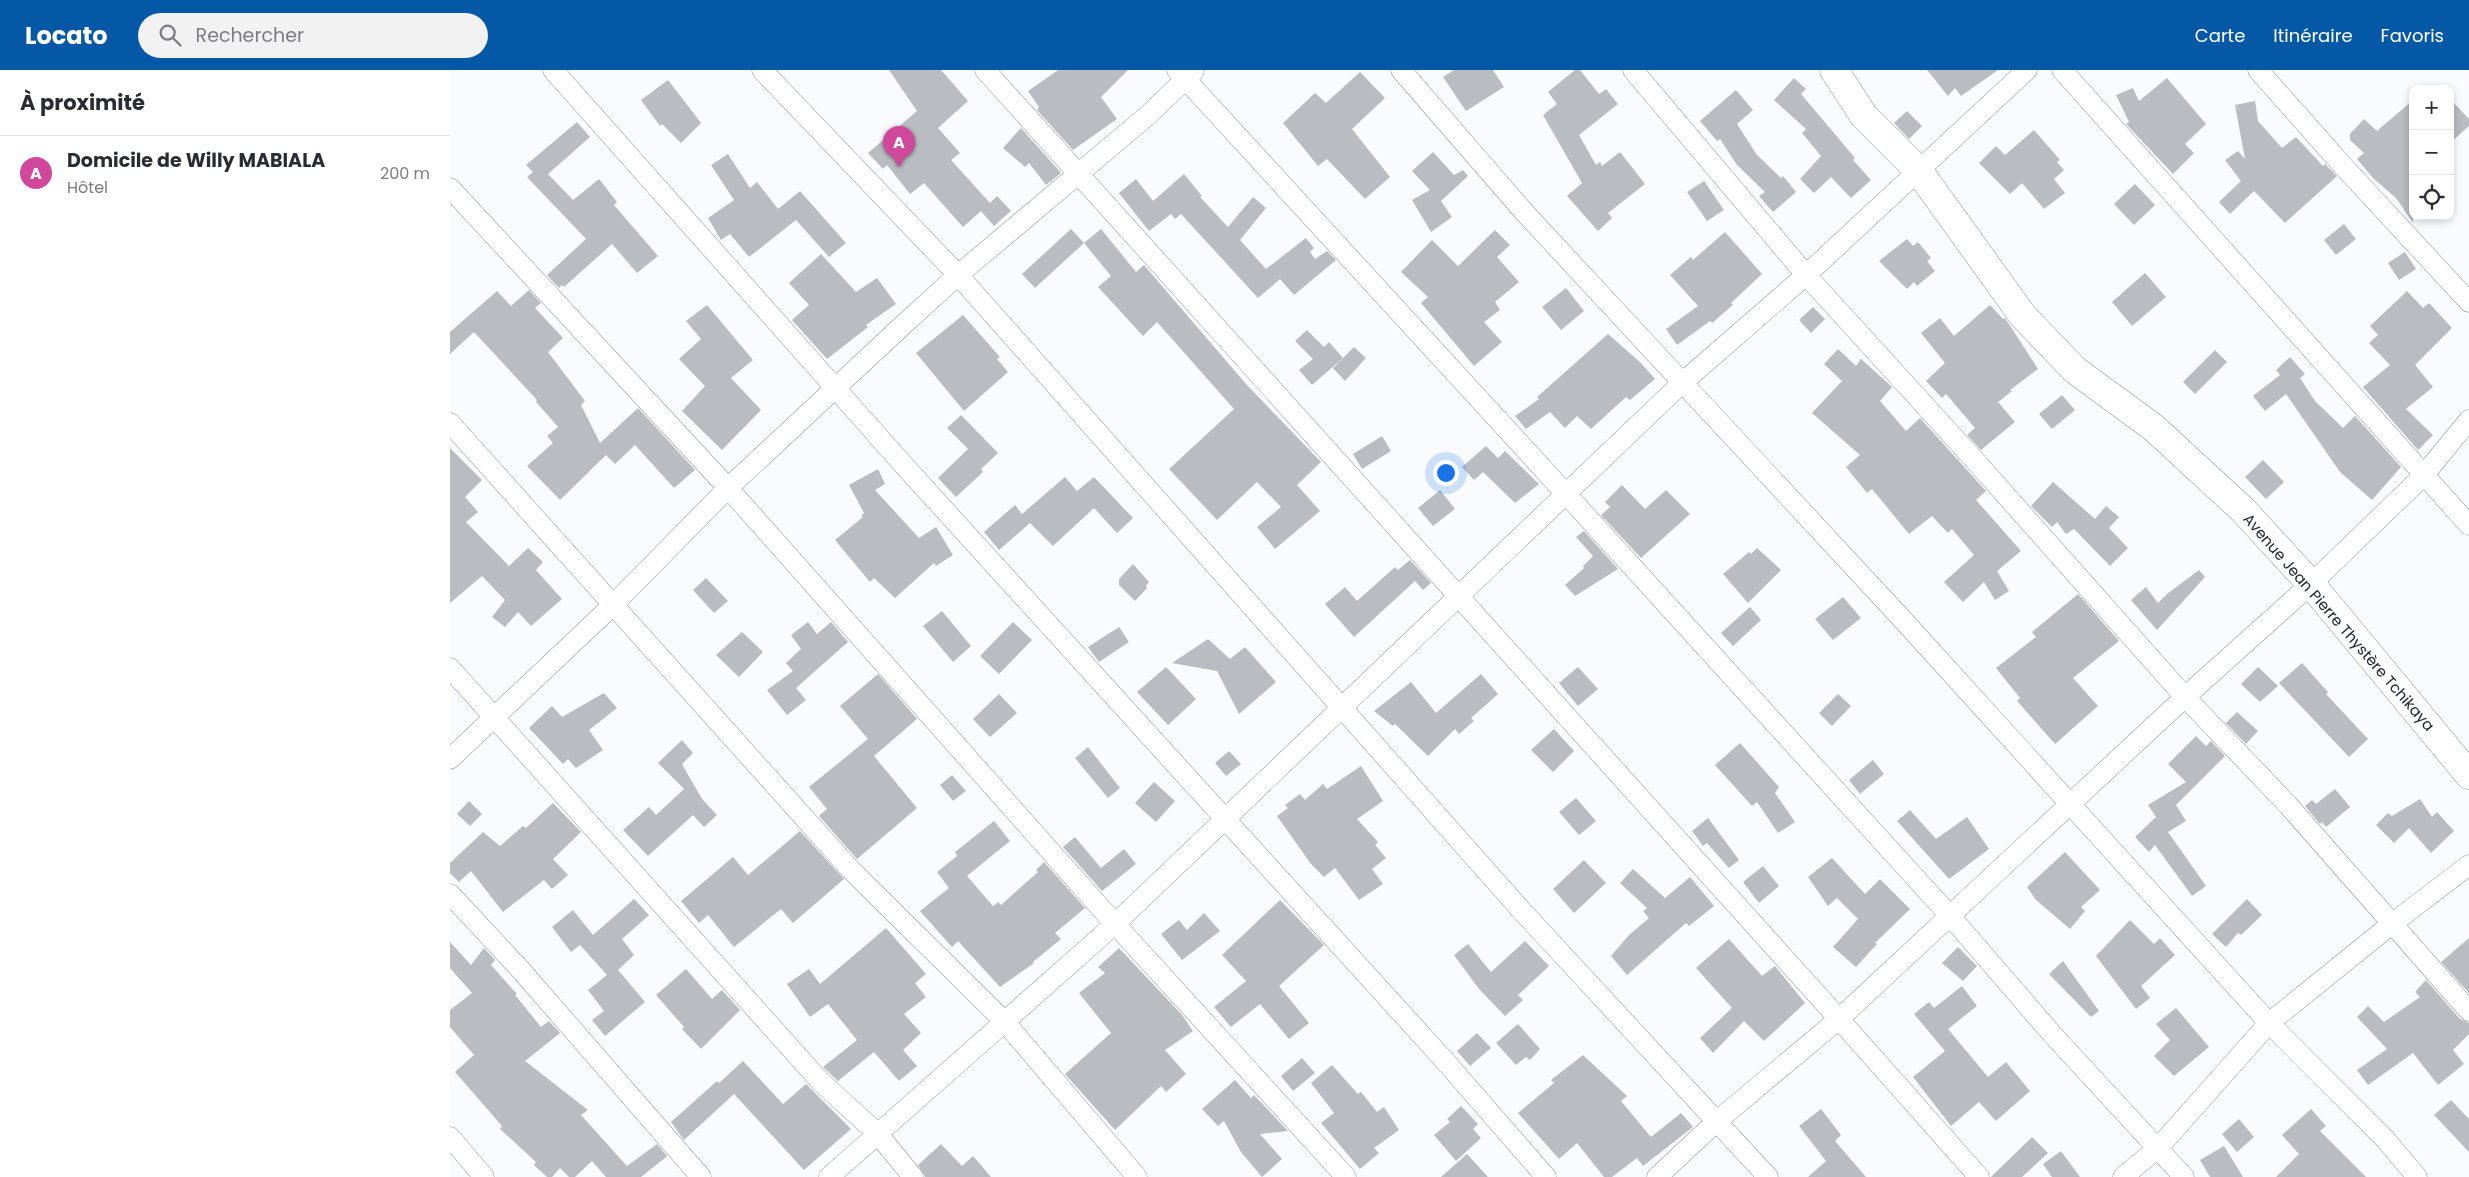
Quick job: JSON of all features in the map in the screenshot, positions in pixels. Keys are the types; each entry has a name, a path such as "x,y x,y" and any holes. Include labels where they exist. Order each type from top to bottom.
{"street":[{"path":"553,70 836,389 1445,1061 1546,1177"},
{"path":"762,70 958,275 1522,911 1768,1177"},
{"path":"985,70 1840,1019 1979,1177"},
{"path":"1401,70 1525,213 1903,620 2269,1023 2385,1139 2416,1177"},
{"path":"1633,70 1806,275 1979,465 2184,697 2288,806 2469,1010"},
{"name":"Avenue Jean Pierre Thystère Tchikaya","path":"1834,70 1864,116 1918,170 2023,316 2075,370 2154,428 2243,510 2311,584 2469,775"},
{"path":"829,1177 876,1133 1115,924 1226,821 1341,706 1567,495 1682,383 1806,275 2027,70"},
{"path":"2062,70 2469,526"},
{"path":"2258,70 2344,167 2469,302"},
{"path":"450,759 614,604 728,488 958,275 1147,116 1186,73 1951,917 2052,1034 2184,1177"},
{"path":"450,188 728,488 1115,924 1346,1177"},
{"path":"1657,1177 1717,1121 1840,1019 2184,697 2311,584 2423,476 2469,420"},
{"path":"450,423 851,870 1004,1021 1137,1177"},
{"path":"450,668 822,1082 876,1133 913,1177"},
{"path":"2123,1177 2158,1148 2269,1023 2393,923 2469,865"},
{"path":"450,894 519,968 701,1177"},
{"path":"450,1137 484,1177"}],"building":[{"path":"889,70 941,70 968,101 938,128 960,153 951,160 990,203 997,196 1011,211 994,226 981,211 963,227 924,183 910,194 887,165 883,169 868,153 917,111"},
{"path":"1058,70 1128,70 1101,97 1117,119 1073,150 1037,110 1039,107 1028,91"},
{"path":"1454,70 1493,70 1504,87 1466,111 1443,77"},
{"path":"1575,70 1580,70 1599,94 1606,89 1618,104 1579,135 1596,165 1600,162 1602,166 1620,152 1645,184 1608,213 1612,218 1598,231 1567,196 1582,183 1543,115 1557,104 1548,92"},
{"path":"1927,70 1998,70 1961,96 1955,88 1948,96"},
{"path":"1360,72 1385,98 1352,129 1390,177 1365,199 1327,159 1318,166 1283,123 1315,93 1326,103"},
{"path":"1794,78 1806,89 1801,94 1871,180 1851,198 1831,177 1814,193 1800,179 1821,156 1802,133 1806,129 1774,100"},
{"path":"2167,78 2206,124 2185,144 2194,153 2173,174 2126,124 2129,122 2116,95 2133,88 2139,101"},
{"path":"668,80 701,123 681,143 662,124 660,126 641,100"},
{"path":"1736,90 1753,110 1737,124 1757,155 1781,178 1783,176 1796,192 1773,212 1759,196 1765,192 1737,165 1720,139 1717,141 1700,121"},
{"path":"2255,101 2258,121 2282,148 2296,137 2323,166 2325,164 2337,176 2285,223 2254,191 2230,214 2219,202 2241,181 2225,160 2238,151 2245,159 2235,105"},
{"path":"2409,103 2409,217 2396,198 2373,178 2357,159 2364,153 2350,140 2350,134 2364,119 2377,131"},
{"path":"2454,103 2469,119 2469,126 2454,139"},
{"path":"1907,111 1922,126 1909,139 1894,123"},
{"path":"577,122 590,137 548,174 573,200 599,179 617,202 614,205 658,256 637,273 612,244 564,287 562,285 559,288 547,275 586,239 527,177 533,172 526,165"},
{"path":"1021,128 1061,173 1046,185 1029,163 1025,167 1003,148"},
{"path":"2034,130 2060,160 2057,162 2064,170 2054,179 2065,193 2044,209 2022,183 2010,194 1979,163 1996,146 2005,155"},
{"path":"1433,152 1454,175 1463,170 1468,176 1441,201 1452,217 1431,232 1412,200 1430,190 1412,171"},
{"path":"728,154 750,188 757,182 778,209 800,191 846,243 829,257 796,220 749,257 730,234 721,240 708,218 734,200 711,165"},
{"path":"1184,174 1202,196 1200,197 1228,227 1253,197 1266,208 1240,240 1266,269 1306,238 1314,248 1310,252 1315,259 1327,251 1336,260 1294,295 1280,279 1258,298 1181,214 1175,219 1171,214 1149,231 1119,193 1136,179 1153,201"},
{"path":"1704,181 1724,210 1707,221 1687,192"},
{"path":"2135,184 2155,205 2134,225 2114,204"},
{"path":"2344,224 2356,239 2336,255 2324,240"},
{"path":"1071,229 1084,243 1035,288 1022,274"},
{"path":"1101,229 1136,272 1144,265 1246,384 1321,462 1297,485 1320,511 1275,549 1257,527 1281,507 1257,482 1217,520 1169,469 1234,409 1157,322 1143,336 1098,287 1111,276 1084,243"},
{"path":"1495,230 1510,245 1497,257 1519,282 1495,302 1500,310 1484,322 1502,342 1474,366 1421,303 1428,297 1401,272 1432,240 1458,266"},
{"path":"1725,232 1762,274 1731,303 1733,305 1712,323 1710,321 1677,345 1666,329 1698,306 1670,275 1691,257 1693,260"},
{"path":"1907,239 1913,246 1918,242 1931,258 1927,261 1935,271 1917,286 1914,282 1907,289 1879,261"},
{"path":"2405,252 2416,269 2399,280 2388,263"},
{"path":"821,254 856,292 877,278 896,304 866,325 868,327 827,359 792,320 809,305 789,283"},
{"path":"2145,273 2166,297 2132,326 2112,302"},
{"path":"1566,288 1584,311 1561,330 1542,307"},
{"path":"529,290 541,303 535,308 563,338 548,352 585,401 581,405 600,443 638,408 695,470 674,488 635,445 615,464 606,455 560,500 527,466 553,443 547,436 558,427 536,402 537,400 474,332 450,354 450,332 497,291 511,306"},
{"path":"2407,291 2423,308 2429,303 2452,328 2415,365 2433,387 2406,409 2433,435 2418,450 2363,387 2390,365 2369,343 2378,335 2370,326"},
{"path":"707,305 753,360 731,378 761,410 722,450 682,411 705,386 679,359 701,339 686,321"},
{"path":"1990,305 2003,319 2005,318 2038,369 2010,390 2012,391 1998,402 2015,422 1981,450 1967,435 1975,428 1946,394 1942,398 1926,381 1945,363 1921,333 1940,318 1954,336"},
{"path":"1813,307 1825,319 1811,333 1799,320"},
{"path":"963,315 1000,357 997,359 1008,372 964,411 916,353"},
{"path":"1307,330 1324,347 1329,342 1343,358 1312,385 1299,370 1313,359 1295,341"},
{"path":"1608,334 1641,363 1655,379 1630,400 1626,397 1591,429 1577,416 1565,428 1550,412 1526,429 1515,416 1539,399 1537,397"},
{"path":"1354,347 1366,358 1345,381 1333,368"},
{"path":"1838,349 1856,366 1861,359 1892,387 1880,401 1906,431 1920,418 1986,491 1976,500 2021,551 1997,571 2009,591 1995,600 1984,582 1963,602 1944,582 1974,555 1952,529 1948,533 1932,516 1909,534 1872,489 1867,493 1846,467 1860,455 1812,413 1842,381 1824,364"},
{"path":"2215,350 2227,362 2195,394 2183,382"},
{"path":"2290,357 2305,374 2300,378 2315,401 2343,428 2355,416 2401,467 2372,500 2340,472 2286,394 2265,411 2253,396 2280,375 2276,370"},
{"path":"2062,395 2075,410 2052,429 2039,414"},
{"path":"961,415 998,453 981,469 983,472 956,497 938,478 968,449 947,428"},
{"path":"1382,436 1391,451 1362,469 1353,454"},
{"path":"1486,446 1498,458 1505,451 1539,484 1515,503 1483,472 1474,480 1462,467"},
{"path":"450,448 482,480 465,497 478,512 466,522 509,566 528,548 543,562 536,570 562,599 531,626 518,612 505,627 492,617 505,600 482,576 450,603"},
{"path":"2263,460 2284,482 2266,499 2245,477"},
{"path":"878,469 885,484 875,490 919,538 936,527 953,555 936,566 934,563 895,598 874,578 870,582 835,540 863,517 861,516 864,513 849,485"},
{"path":"1065,477 1077,491 1094,477 1133,518 1117,533 1094,508 1053,546 1030,523 999,550 984,532 1015,505 1022,514"},
{"path":"2053,482 2095,519 2106,506 2119,517 2109,528 2128,548 2110,566 2074,529 2066,534 2057,522 2052,527 2031,506"},
{"path":"1622,485 1645,509 1666,490 1690,514 1641,558 1601,515 1610,507 1605,502"},
{"path":"1440,490 1455,509 1433,526 1418,508"},
{"path":"1584,531 1618,569 1575,596 1565,585 1584,568 1583,566 1593,556 1576,537"},
{"path":"1757,548 1781,570 1748,603 1723,574 1749,552 1751,554"},
{"path":"1410,560 1431,583 1423,590 1415,581 1354,637 1325,604 1345,587 1357,601 1395,567 1398,570"},
{"path":"1133,564 1149,582 1146,586 1147,588 1135,601 1119,585 1119,579"},
{"path":"2199,570 2205,577 2157,630 2131,600 2146,587 2158,603"},
{"path":"706,578 728,601 714,613 693,590"},
{"path":"2078,594 2119,641 2073,678 2098,706 2055,744 2017,701 2020,698 1996,668 2036,637 2032,632"},
{"path":"1843,597 1861,618 1833,640 1815,619"},
{"path":"1750,607 1761,620 1733,646 1721,633"},
{"path":"942,611 971,646 953,662 923,626"},
{"path":"808,622 817,634 831,622 848,642 796,688 806,700 787,715 767,690 793,671 786,663 801,649 791,635"},
{"path":"1013,622 1032,640 999,674 980,656"},
{"path":"1119,627 1129,642 1099,662 1088,647"},
{"path":"742,632 763,652 739,677 716,655"},
{"path":"1208,639 1230,659 1245,647 1276,682 1239,714 1217,671 1172,663"},
{"path":"2302,663 2328,692 2326,694 2368,739 2349,757 2279,683"},
{"path":"1166,667 1196,699 1168,725 1137,692"},
{"path":"1578,667 1598,689 1578,706 1559,683"},
{"path":"2258,667 2278,686 2260,702 2241,684"},
{"path":"878,674 917,719 874,756 917,808 857,859 819,816 827,809 809,787 868,739 840,706"},
{"path":"1481,674 1498,694 1471,718 1474,721 1459,734 1455,729 1428,756 1395,724 1393,726 1374,711 1411,682 1436,713"},
{"path":"604,693 617,708 589,730 603,750 576,768 568,759 563,764 529,728 552,706 562,717"},
{"path":"999,694 1017,713 990,737 973,719"},
{"path":"1838,694 1851,706 1832,726 1819,713"},
{"path":"2237,712 2258,731 2246,744 2226,723"},
{"path":"1554,729 1574,751 1553,772 1531,750"},
{"path":"2196,736 2206,746 2211,741 2225,756 2176,805 2186,821 2168,832 2206,886 2192,896 2155,845 2149,852 2135,837 2156,817 2148,805 2186,782 2168,764"},
{"path":"682,740 693,753 682,764 702,799 717,815 704,827 693,815 648,856 623,830 649,807 656,815 684,789 658,763"},
{"path":"1740,743 1779,787 1775,793 1795,822 1778,833 1757,802 1752,806 1715,765"},
{"path":"1088,747 1120,788 1108,798 1075,758"},
{"path":"1229,751 1241,764 1226,776 1215,763"},
{"path":"1873,760 1884,774 1860,794 1849,780"},
{"path":"1361,766 1383,801 1357,819 1378,842 1375,845 1386,858 1372,869 1383,884 1359,900 1335,868 1324,877 1311,864 1277,816 1288,808 1285,805 1300,794 1305,800 1323,784 1327,789"},
{"path":"952,775 966,791 953,801 940,785"},
{"path":"1154,782 1175,801 1156,822 1135,803"},
{"path":"2335,789 2350,807 2326,827 2322,822 2320,824 2305,806 2312,800 2316,804"},
{"path":"1576,798 1596,821 1579,835 1559,812"},
{"path":"2420,799 2432,817 2437,812 2454,831 2431,853 2409,828 2394,843 2376,825 2388,813 2392,816"},
{"path":"469,801 482,814 470,826 457,814"},
{"path":"553,803 581,832 553,859 568,875 552,889 544,880 503,912 471,871 459,882 450,873 450,863 483,832 500,846 523,826 526,828"},
{"path":"1910,810 1936,839 1967,817 1989,849 1949,879 1897,821"},
{"path":"1708,818 1739,860 1729,868 1707,843 1703,846 1692,831"},
{"path":"994,821 1010,841 967,876 993,906 998,902 1001,905 1038,872 1036,870 1044,862 1085,908 1055,933 1061,939 1034,963 1000,987 958,941 952,947 920,911 949,888 937,872 957,856 955,852"},
{"path":"800,831 844,879 793,923 781,909 734,947 708,915 699,923 681,901 733,857 748,875"},
{"path":"1075,837 1101,868 1124,849 1136,864 1102,891 1063,847"},
{"path":"2065,852 2100,890 2081,907 2085,911 2070,929 2036,900 2027,887"},
{"path":"1832,858 1865,894 1880,879 1910,909 1875,943 1877,944 1856,967 1833,947 1858,919 1837,898 1828,906 1808,877"},
{"path":"1584,860 1606,883 1574,913 1553,889"},
{"path":"1763,866 1779,886 1759,903 1743,882"},
{"path":"1633,869 1665,898 1690,877 1714,906 1689,926 1686,923 1627,975 1611,956 1629,935 1649,918 1643,911 1647,908 1620,883"},
{"path":"634,899 649,915 622,939 634,955 618,970 645,1002 605,1036 592,1020 604,1011 588,990 607,975 580,945 571,952 552,927 573,910 593,935"},
{"path":"2247,899 2262,915 2241,935 2238,933 2226,947 2212,934"},
{"path":"1280,900 1324,945 1279,986 1309,1023 1289,1039 1260,1004 1231,1027 1214,1007 1246,981 1222,955"},
{"path":"1204,913 1220,931 1182,960 1161,934 1179,920 1187,930"},
{"path":"2130,920 2154,944 2160,938 2175,955 2141,986 2150,998 2136,1009 2096,956"},
{"path":"886,928 926,974 915,983 926,997 904,1014 921,1033 903,1050 917,1066 899,1081 874,1052 838,1081 823,1067 857,1040 828,1004 810,1017 787,984 809,969 820,984"},
{"path":"2469,938 2469,993 2441,962"},
{"path":"1729,939 1762,976 1775,966 1805,1003 1764,1041 1744,1021 1713,1053 1700,1038 1732,1008 1696,968"},
{"path":"1525,941 1549,966 1518,995 1523,1000 1505,1016 1479,989 1454,955 1468,944 1491,972"},
{"path":"450,942 471,965 484,948 495,960 491,965 517,994 515,995 541,1027 549,1021 560,1033 525,1061 588,1110 581,1115 627,1166 657,1144 667,1156 641,1177 606,1177 592,1161 575,1177 569,1177 560,1168 552,1177 547,1177 534,1165 536,1162 500,1129 502,1126 455,1072 474,1055 450,1027 450,1010 472,993 450,968"},
{"path":"1958,947 1977,966 1963,981 1942,963"},
{"path":"1119,948 1182,1015 1193,1031 1165,1050 1186,1074 1166,1092 1161,1086 1115,1130 1065,1074 1111,1033 1079,993 1105,973 1098,967"},
{"path":"2063,961 2099,1011 2091,1017 2049,974"},
{"path":"686,969 712,999 722,990 740,1010 701,1049 682,1029 684,1027 656,995"},
{"path":"2426,980 2460,1019 2469,1023 2469,1034 2453,1050 2464,1064 2438,1085 2413,1053 2368,1085 2357,1070 2387,1049 2357,1017 2368,1006 2384,1022 2420,997 2415,992"},
{"path":"1962,986 1977,1006 1948,1029 1988,1077 2006,1062 2030,1091 1996,1121 1979,1102 1951,1126 1913,1077 1945,1051 1914,1014 1929,1002 1934,1008"},
{"path":"2176,1008 2209,1047 2174,1076 2154,1056 2170,1040 2156,1024"},
{"path":"1518,1024 1540,1049 1530,1060 1526,1057 1516,1065 1496,1043"},
{"path":"1477,1033 1491,1048 1470,1066 1457,1051"},
{"path":"1583,1055 1627,1096 1621,1101 1651,1137 1681,1113 1693,1127 1643,1166 1637,1158 1612,1177 1604,1177 1577,1143 1559,1159 1518,1113 1554,1083 1551,1080"},
{"path":"1302,1058 1315,1073 1293,1091 1281,1076"},
{"path":"743,1061 783,1104 806,1084 851,1129 804,1170 734,1094 684,1140 671,1122 717,1081 719,1083"},
{"path":"1332,1065 1358,1094 1361,1092 1377,1112 1384,1107 1399,1130 1374,1148 1379,1153 1360,1169 1321,1123 1334,1113 1311,1083"},
{"path":"1235,1080 1251,1098 1254,1095 1288,1131 1260,1134 1282,1159 1262,1177 1241,1152 1224,1121 1218,1126 1202,1109"},
{"path":"2451,1100 2469,1119 2469,1152 2434,1115"},
{"path":"1461,1106 1478,1124 1473,1129 1481,1138 1456,1161 1434,1135 1450,1122 1447,1119"},
{"path":"1821,1109 1841,1135 1835,1141 1866,1177 1808,1177 1826,1161 1799,1126"},
{"path":"2311,1109 2326,1126 2320,1131 2366,1177 2276,1177 2299,1154 2282,1135"},
{"path":"2239,1119 2254,1137 2237,1152 2222,1134"},
{"path":"2032,1137 2048,1153 2022,1177 1991,1177"},
{"path":"941,1144 962,1166 973,1156 991,1177 925,1177 918,1165"},
{"path":"2224,1146 2243,1177 2210,1177 2200,1160"},
{"path":"2061,1151 2080,1177 2052,1177 2043,1164"},
{"path":"1467,1154 1488,1177 1441,1177"}],"place":[{"name":"Domicile de Willy MABIALA","path":"899,167"}]}
